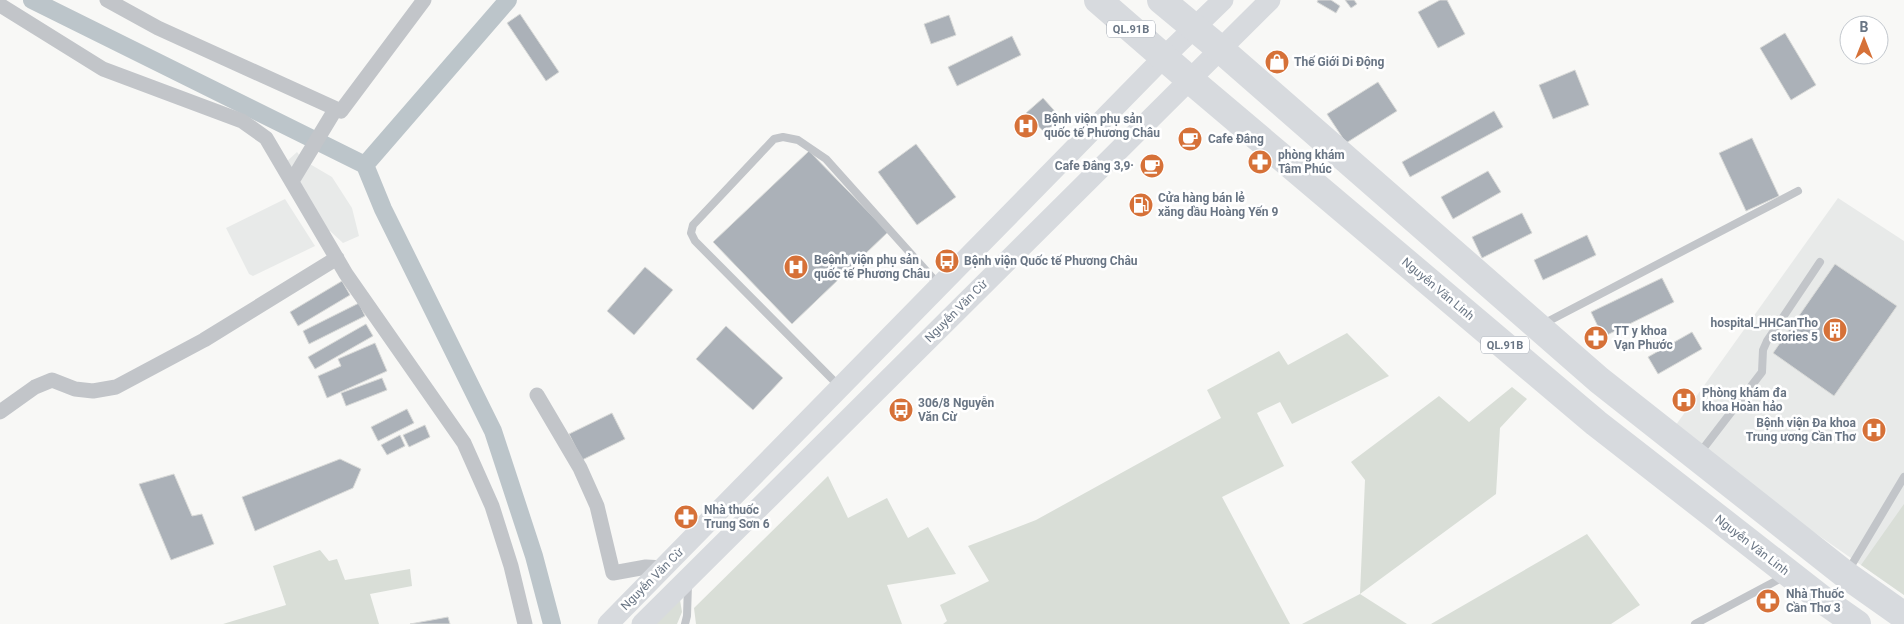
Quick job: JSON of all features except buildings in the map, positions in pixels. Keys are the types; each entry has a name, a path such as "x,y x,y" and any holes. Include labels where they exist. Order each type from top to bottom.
{"highway":[{"name":"Nguyễn Văn Linh","path":"1098,0 1188,80 1596,423 1827,603 1857,624"},
{"name":"QL.91B","path":"1161,0 1220,49 1537,327 1696,457 1846,574 1904,616"},
{"path":"1827,603 1846,574"}],"main road":[{"name":"Nguyễn Văn Cừ","path":"608,624 1164,57 1223,0"},
{"name":"Nguyễn Văn Cừ","path":"642,624 1270,0"},
{"path":"764,466 783,484"}],"street":[{"path":"107,0 158,28 332,114"},
{"path":"292,181 332,114 345,109 424,0"},
{"path":"0,5 103,68 211,108 258,130 266,138 337,258 464,443 492,506 511,566 525,624"},
{"path":"0,412 35,387 52,380 75,389 93,391 116,387 204,340 337,258"},
{"path":"537,395 580,468 596,506 613,573 646,567 664,568"}],"lane":[{"path":"840,387 726,274 695,241 692,233 693,225 774,139 783,137 798,140 826,159 940,286"},
{"path":"1537,327 1798,191"},
{"path":"1696,457 1762,372 1763,350 1767,341 1820,262"},
{"path":"1846,574 1904,477"},
{"path":"1695,624 1789,573"},
{"path":"685,624 689,577"}],"shaded area":[{"path":"297,152 303,160 332,177 352,208 359,236 343,243 330,231 325,233 284,164"},
{"path":"1838,198 1904,241 1904,595 1785,512 1673,429"},
{"path":"285,199 315,246 253,276 249,274 226,228"},
{"path":"1347,333 1389,376 1292,424 1280,402 1257,413 1284,466 1222,497 1290,624 943,624 947,621 940,605 989,581 968,546 1036,520 1221,418 1207,390 1279,351 1288,365"},
{"path":"1512,387 1527,399 1500,428 1496,494 1360,594 1365,480 1351,462 1439,396 1469,422"},
{"path":"828,476 848,518 887,498 908,538 928,527 956,574 887,585 902,624 696,624 694,608"},
{"path":"1904,504 1904,595 1861,565"},
{"path":"1587,534 1640,605 1611,624 1431,624"},
{"path":"320,550 329,561 337,559 345,580 410,569 412,586 370,594 379,624 223,624 286,605 273,566"},
{"path":"1360,594 1407,624 1302,624"},
{"path":"680,600 682,612 677,624 656,624"}],"waterway":[{"path":"32,0 365,165 383,209 493,431 534,556 552,624"},
{"path":"365,165 508,0"}],"place":[{"name":"Thế Giới Di Động","path":"1277,62"},
{"name":"Bệnh viện phụ sản quốc tế Phương Châu","path":"1026,126"},
{"name":"Cafe Đắng","path":"1190,139"},
{"name":"phòng khám Tâm Phúc","path":"1260,162"},
{"name":"Cafe Đắng 3,9·","path":"1152,166"},
{"name":"Cửa hàng bán lẻ xăng dầu Hoàng Yến 9","path":"1141,205"},
{"name":"Bệnh viện Quốc tế Phương Châu","path":"947,261"},
{"name":"Beệnh viện phụ sản quốc tế Phương Châu","path":"796,267"},
{"name":"hospital_HHCanTho stories 5","path":"1835,330"},
{"name":"TT y khoa Vạn Phước","path":"1596,338"},
{"name":"Phòng khám đa khoa Hoàn hảo","path":"1684,400"},
{"name":"306/8 Nguyễn Văn Cừ","path":"901,410"},
{"name":"Bệnh viện Đa khoa Trung ương Cần Thơ","path":"1874,430"},
{"name":"Nhà thuốc Trung Sơn 6","path":"686,517"},
{"name":"Nhà Thuốc Cần Thơ 3","path":"1768,601"}]}
